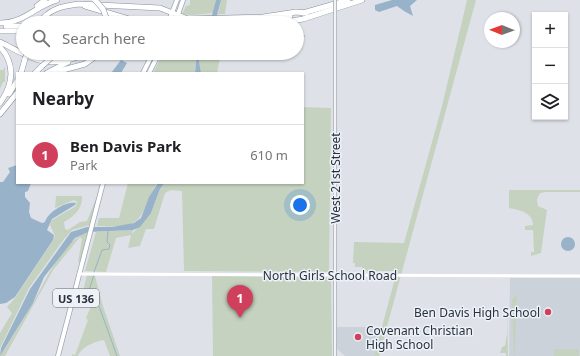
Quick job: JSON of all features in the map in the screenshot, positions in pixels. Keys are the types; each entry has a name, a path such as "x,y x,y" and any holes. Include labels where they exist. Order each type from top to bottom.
{"highway":[{"path":"25,16 45,0"},
{"path":"27,16 57,0"},
{"path":"95,0 103,9 106,16"},
{"path":"285,16 306,12 348,0"},
{"path":"304,19 362,0"},
{"path":"75,2 119,16"},
{"path":"47,16 55,9 75,2 163,9 180,16"},
{"path":"252,16 306,12"},
{"path":"0,24 16,20"},
{"path":"0,24 16,25"},
{"path":"0,31 16,31"},
{"path":"0,42 16,50"},
{"path":"0,47 8,58 12,74 9,87 0,104"},
{"path":"21,72 25,60"},
{"path":"37,60 58,62 64,60"},
{"path":"36,72 49,60"},
{"path":"49,72 71,60"},
{"path":"56,72 85,64 90,60"},
{"path":"0,104 16,82"},
{"path":"0,114 16,94"},
{"path":"0,114 16,98"}],"main road":[{"path":"176,14 177,0"},
{"path":"176,14 184,0"},
{"path":"144,72 150,60"},
{"path":"150,72 156,60"},
{"name":"US 136","path":"59,356 105,184"},
{"name":"North Girls School Road","path":"81,275 580,276"}],"street":[{"name":"West 21st Street","path":"335,0 335,356"}],"shaded area":[{"path":"510,278 580,278 580,356 509,356"},
{"name":"Covenant Christian High School","path":"336,327 381,327 374,356 345,356 336,348"}],"green space":[{"path":"190,0 216,0 213,13 192,15 182,14 186,6 190,5"},
{"path":"221,0 227,0 225,14 218,14"},
{"path":"467,0 476,0 379,356 374,356 397,271 362,271 362,267 355,267 355,263 353,263 354,242 404,243 442,106"},
{"path":"160,60 196,60 195,72 154,72"},
{"path":"220,60 217,72 201,72 199,61"},
{"path":"5,67 5,82 3,82 0,89 0,70 3,70"},
{"path":"304,107 331,108 329,272 184,271 182,191 171,190 165,193 154,229 146,229 140,246 128,248 131,235 116,238 106,272 85,271 96,232 133,230 132,234 151,213 163,184 304,184"},
{"path":"128,184 156,184 138,219 124,226 97,226 99,218 119,218"},
{"path":"509,190 580,190 580,192 540,193 537,199 538,206 547,210 541,253 531,256 531,252 534,252 533,230 525,230 525,226 533,225 531,218 525,213 509,208"},
{"path":"98,194 90,225 72,230 64,239 29,288 0,348 0,333 12,313 7,307 15,298 52,242 55,236 50,225 52,220 76,206 77,202 74,200 55,208 56,196 82,196 81,204 77,212 64,222 65,229 68,230 80,222 87,221"},
{"path":"88,232 80,262 78,262 82,239 80,237 53,270 5,356 0,356 34,301 56,261 70,243"},
{"path":"87,275 95,276 103,306 120,356 110,356 104,340 85,347 78,356 72,356 72,354 75,355 88,320 86,318 92,304 81,299"},
{"path":"212,276 331,277 332,356 213,356"},
{"path":"517,294 515,354 514,356 512,299"},
{"path":"507,305 508,356 506,356 506,353 500,353 502,347 505,346 507,334"},
{"path":"554,349 579,349 579,356 554,356"}],"water":[{"path":"216,0 221,0 217,16 212,16"},
{"path":"392,0 417,0 410,6 413,16 397,6 379,12 375,10 375,5"},
{"path":"121,60 127,63 122,72 112,72"},
{"path":"196,60 199,60 201,72 195,72"},
{"path":"16,165 16,184 31,184 28,191 25,192 25,197 30,203 29,212 31,218 42,223 45,222 53,211 63,205 76,203 52,219 47,230 54,235 53,240 15,297 6,303 0,304 0,182 3,182 10,172 8,168"},
{"path":"157,184 163,184 151,213 140,227 133,230 88,232 75,238 44,277 33,303 0,356 1,348 30,289 71,232 87,227 112,227 134,223 141,218 149,197"},
{"path":"568,237 573,239 575,244 573,249 568,251 563,249 561,244 563,239"}],"waterway":[{"path":"94,272 102,250 109,249 110,245 107,242 108,231"},
{"path":"94,275 86,299 96,302 99,306 117,356"}],"place":[{"name":"Ben Davis High School","path":"548,312"},
{"name":"Ben Davis Park","path":"240,318"},
{"name":"Covenant Christian High School","path":"358,337"}]}
